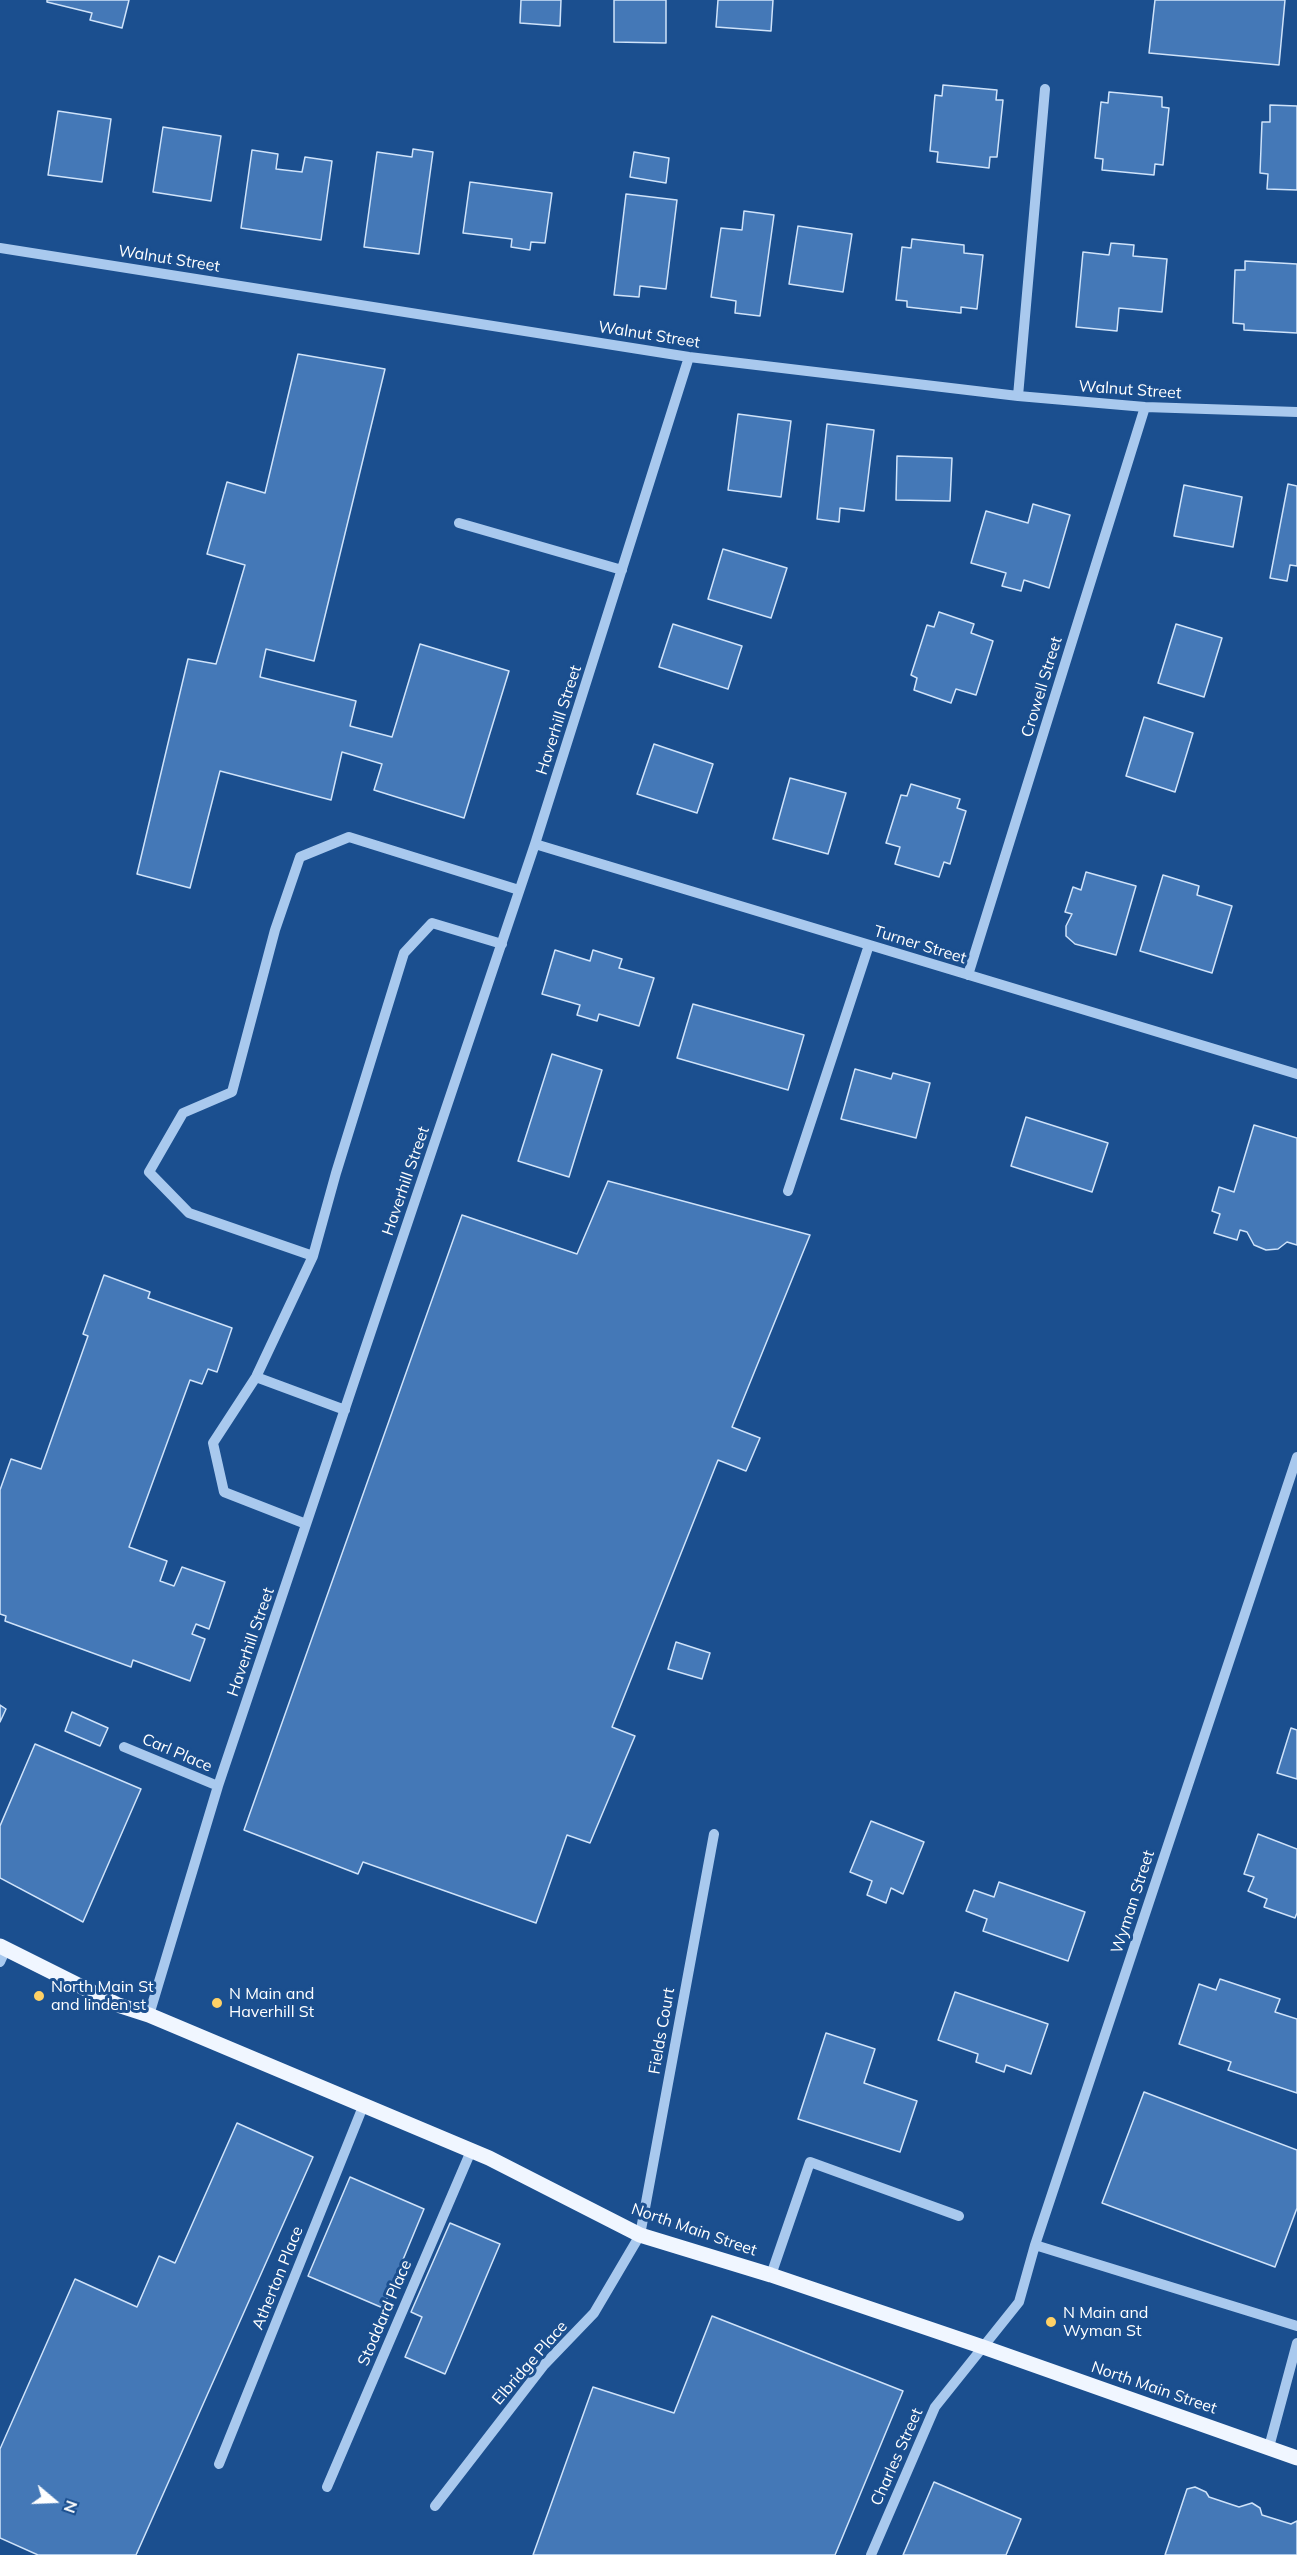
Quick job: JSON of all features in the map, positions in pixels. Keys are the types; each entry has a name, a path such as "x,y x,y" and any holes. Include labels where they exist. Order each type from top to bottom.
{"main road":[{"name":"North Main Street","path":"2,1952 118,2005 149,2015 489,2158 640,2235 771,2275 1297,2458"}],"street":[{"path":"1018,396 1045,88"},
{"name":"Walnut Street","path":"0,248 689,357 1018,396 1145,407 1297,412"},
{"name":"Haverhill Street","path":"149,2015 218,1786 535,844 689,357"},
{"name":"Crowell Street","path":"968,975 1145,407"},
{"path":"459,523 622,570"},
{"path":"313,1256 189,1213 149,1172 183,1113 232,1092 274,930 300,857 349,837 519,890"},
{"name":"Turner Street","path":"535,844 1297,1074"},
{"path":"306,1524 224,1492 213,1443 256,1377 313,1256 336,1173 404,953 432,923 501,944"},
{"path":"788,1191 869,945"},
{"path":"256,1377 345,1410"},
{"name":"Wyman Street","path":"983,2347 1018,2302 1297,1457"},
{"name":"Carl Place","path":"124,1747 218,1786"},
{"name":"Fields Court","path":"640,2235 714,1834"},
{"name":"Atherton Place","path":"219,2464 364,2104"},
{"name":"Stoddard Place","path":"327,2487 471,2151"},
{"path":"771,2275 810,2162 959,2216"},
{"name":"Elbridge Place","path":"435,2506 544,2365 594,2313 640,2235"},
{"path":"1035,2245 1297,2326"},
{"path":"1269,2447 1297,2343"},
{"name":"Charles Street","path":"871,2555 935,2407 983,2347"}],"building":[{"path":"47,0 129,0 122,28 90,20 92,13 47,2"},
{"path":"521,0 561,0 560,26 520,23"},
{"path":"614,0 666,0 666,43 614,42"},
{"path":"718,0 773,0 771,31 716,27"},
{"path":"1155,0 1285,0 1279,65 1149,53"},
{"path":"943,85 997,90 996,100 1003,100 997,157 990,157 989,168 937,162 938,152 930,151 935,95 942,96"},
{"path":"1109,92 1162,97 1162,107 1169,108 1163,165 1155,164 1154,175 1102,170 1103,159 1095,158 1101,102 1108,103"},
{"path":"1270,105 1297,106 1297,190 1267,189 1268,174 1260,173 1262,122 1270,122"},
{"path":"58,111 111,119 102,182 48,175"},
{"path":"163,127 221,136 211,201 153,192"},
{"path":"413,149 433,152 419,254 364,247 377,152 412,157"},
{"path":"252,150 278,154 276,169 302,172 305,157 332,161 321,240 241,228"},
{"path":"634,152 669,158 666,183 630,177"},
{"path":"470,182 552,193 545,243 531,242 530,250 511,247 512,239 463,233"},
{"path":"626,194 677,200 666,289 640,286 639,297 614,295"},
{"path":"744,211 774,215 760,316 735,313 736,301 711,297 721,228 742,230"},
{"path":"798,226 852,234 843,292 789,284"},
{"path":"912,239 964,245 964,253 983,255 977,309 961,307 961,313 907,307 907,301 896,300 902,247 911,248"},
{"path":"1111,243 1134,245 1133,256 1167,259 1162,312 1119,308 1117,331 1076,327 1083,252 1109,255"},
{"path":"1245,261 1297,264 1297,333 1244,330 1244,324 1233,323 1235,270 1245,270"},
{"path":"298,354 385,369 314,661 266,649 260,677 356,701 350,726 392,737 420,644 509,671 464,818 374,790 382,764 342,752 331,800 220,771 190,888 137,874 188,659 216,664 245,565 207,554 227,482 265,493"},
{"path":"738,414 791,421 781,497 728,490"},
{"path":"827,424 874,430 864,511 840,508 839,522 817,519"},
{"path":"897,456 952,458 950,501 896,500"},
{"path":"1288,484 1297,486 1297,566 1290,565 1287,581 1270,578"},
{"path":"1184,485 1242,497 1233,547 1174,536"},
{"path":"1033,504 1070,515 1049,588 1024,580 1021,591 1002,586 1006,573 971,563 986,511 1028,523"},
{"path":"723,549 787,568 771,618 708,599"},
{"path":"939,612 974,624 971,633 993,641 976,695 956,689 951,703 914,690 917,678 911,675 927,625 934,627"},
{"path":"673,624 742,646 728,689 659,667"},
{"path":"1176,624 1222,638 1204,697 1158,683"},
{"path":"1144,717 1193,733 1175,792 1126,776"},
{"path":"654,744 713,764 697,813 637,794"},
{"path":"790,778 846,793 828,854 773,839"},
{"path":"911,784 960,799 957,808 966,811 950,864 944,862 939,877 895,864 900,847 886,843 901,795 907,796"},
{"path":"1086,872 1136,886 1116,955 1075,944 1066,936 1066,926 1072,914 1065,912 1073,887 1081,890"},
{"path":"1163,875 1199,886 1197,895 1232,906 1212,973 1140,951"},
{"path":"555,950 590,961 593,950 622,959 619,968 654,978 639,1026 599,1014 597,1021 577,1015 580,1005 542,994"},
{"path":"693,1004 804,1035 788,1090 677,1058"},
{"path":"552,1054 602,1070 569,1177 518,1161"},
{"path":"855,1069 891,1079 893,1073 930,1083 916,1138 841,1119"},
{"path":"1026,1117 1108,1143 1092,1192 1011,1166"},
{"path":"1254,1125 1297,1138 1297,1245 1287,1242 1278,1249 1266,1250 1254,1245 1247,1232 1240,1230 1237,1240 1214,1233 1220,1214 1212,1211 1219,1187 1234,1192"},
{"path":"608,1181 810,1235 732,1427 760,1438 746,1471 718,1460 612,1727 635,1736 590,1843 567,1835 536,1923 363,1862 358,1874 244,1830 462,1215 577,1254"},
{"path":"104,1275 150,1292 148,1298 232,1328 217,1372 208,1369 202,1384 190,1380 129,1547 167,1561 160,1581 174,1586 182,1567 225,1582 209,1629 196,1624 192,1634 205,1639 190,1681 133,1660 131,1667 5,1621 6,1616 0,1614 0,1490 11,1459 41,1469 88,1336 83,1334"},
{"path":"676,1642 710,1653 702,1679 668,1669"},
{"path":"0,1705 6,1709 0,1722"},
{"path":"72,1712 108,1728 100,1746 65,1731"},
{"path":"1291,1728 1297,1730 1297,1779 1277,1773"},
{"path":"35,1744 141,1789 83,1922 0,1878 0,1826"},
{"path":"871,1821 924,1842 903,1894 891,1888 886,1903 867,1895 872,1881 850,1872"},
{"path":"1258,1834 1297,1849 1297,1913 1295,1918 1264,1907 1267,1899 1248,1891 1254,1877 1244,1874"},
{"path":"999,1882 1085,1912 1068,1961 983,1931 987,1919 966,1911 974,1890 994,1897"},
{"path":"1220,1979 1280,1999 1275,2012 1297,2019 1297,2093 1228,2070 1231,2062 1179,2044 1199,1984 1216,1990"},
{"path":"955,1992 1048,2024 1031,2074 1006,2065 1004,2072 976,2062 978,2054 938,2040"},
{"path":"826,2033 875,2049 864,2083 917,2101 900,2152 798,2119"},
{"path":"1144,2092 1297,2150 1297,2208 1275,2267 1102,2203"},
{"path":"237,2123 313,2157 136,2555 38,2555 0,2538 0,2449 75,2279 137,2307 159,2256 175,2263"},
{"path":"350,2177 424,2209 383,2308 308,2276"},
{"path":"450,2223 500,2244 445,2374 405,2357 422,2317 411,2312"},
{"path":"712,2316 903,2391 835,2555 533,2555 593,2387 674,2413"},
{"path":"934,2482 1021,2519 1006,2555 903,2555"},
{"path":"1195,2487 1206,2492 1209,2497 1239,2507 1252,2503 1260,2508 1262,2515 1291,2524 1297,2521 1297,2555 1165,2555 1187,2489"}],"place":[{"name":"North Main St and linden st","path":"39,1996"},
{"name":"N Main and Haverhill St","path":"217,2003"},
{"name":"N Main and Wyman St","path":"1051,2322"}]}
